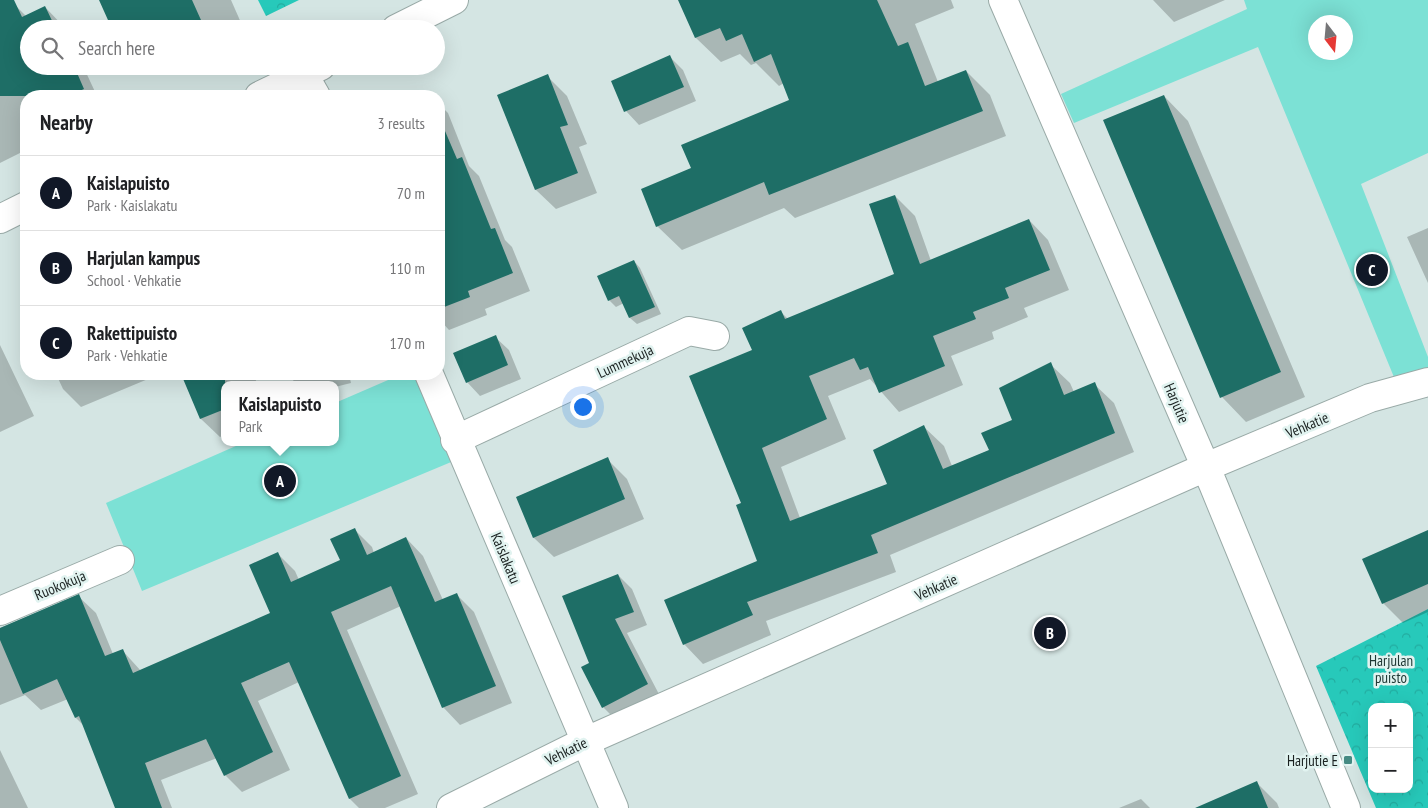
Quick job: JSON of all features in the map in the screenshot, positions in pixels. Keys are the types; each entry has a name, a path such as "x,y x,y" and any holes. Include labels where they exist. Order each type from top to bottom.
{"street":[{"path":"414,20 454,0"},
{"name":"Harjutie","path":"1003,0 1206,467 1346,808"},
{"path":"278,90 314,79"},
{"path":"0,219 20,209"},
{"name":"Lummekuja","path":"455,440 689,331 715,336"},
{"name":"Kaislakatu","path":"430,380 584,742 614,808"},
{"name":"Vehkatie","path":"451,808 584,742 1206,467 1370,398 1428,382"},
{"name":"Ruokokuja","path":"0,611 120,560"}],"green space":[{"path":"258,0 299,0 266,16"},
{"name":"Harjulan puisto","path":"1428,609 1428,808 1376,808 1370,793 1413,793 1413,703 1368,703 1368,789 1316,666"}],"shaded area":[{"path":"1244,0 1428,0 1428,153 1361,184 1428,357 1428,372 1396,382 1258,47 1074,123 1061,94 1247,9"},
{"path":"388,380 423,380 456,460 142,591 106,503 236,446 339,446 339,401"}],"building":[{"path":"0,0 14,0 22,17 45,6 52,20 20,20 20,75 78,75 84,89 20,90 20,96 0,96"},
{"path":"99,0 192,0 201,20 108,20"},
{"path":"678,0 877,0 898,46 908,42 925,86 966,70 983,111 769,195 764,182 656,227 641,189 691,168 681,145 789,100 771,54 754,62 742,34 726,41 720,28 695,38"},
{"path":"670,55 684,87 624,112 611,81"},
{"path":"548,74 568,125 560,127 578,173 535,190 497,95"},
{"path":"1164,95 1281,372 1220,398 1103,120"},
{"path":"445,131 457,159 462,157 491,229 495,228 513,273 468,291 470,297 445,307"},
{"path":"895,195 920,264 1029,219 1050,270 1005,288 1009,298 973,312 976,319 933,336 945,366 879,393 868,367 860,370 854,358 809,376 827,419 762,448 790,521 887,484 873,450 924,425 943,469 989,450 981,433 1012,420 999,388 1051,362 1064,395 1095,382 1115,433 871,535 878,553 747,602 753,615 683,645 664,600 757,561 736,505 741,503 689,376 752,350 742,328 781,310 785,319 894,274 869,204"},
{"path":"634,260 655,307 629,318 619,296 608,301 597,276"},
{"path":"496,335 508,365 466,383 453,353"},
{"path":"184,380 225,380 221,381 221,411 200,419"},
{"path":"608,457 625,499 533,538 516,497"},
{"path":"355,528 367,555 406,537 435,602 457,593 496,686 442,708 391,586 331,612 401,776 349,799 289,662 241,683 273,752 224,776 206,739 145,763 162,808 115,808 79,716 75,718 57,679 23,694 0,640 0,628 79,594 105,656 123,649 133,673 270,613 249,565 278,552 291,582 340,560 330,539"},
{"path":"1428,530 1428,584 1382,604 1362,559"},
{"path":"618,574 634,612 615,619 648,684 602,708 581,667 589,663 562,596"},
{"path":"1257,781 1268,808 1195,808"}],"place":[{"name":"Rakettipuisto","path":"1372,270"},
{"name":"Kaislapuisto","path":"280,481"},
{"name":"Harjulan kampus","path":"1050,633"},
{"name":"Harjutie E","path":"1348,760"}]}
